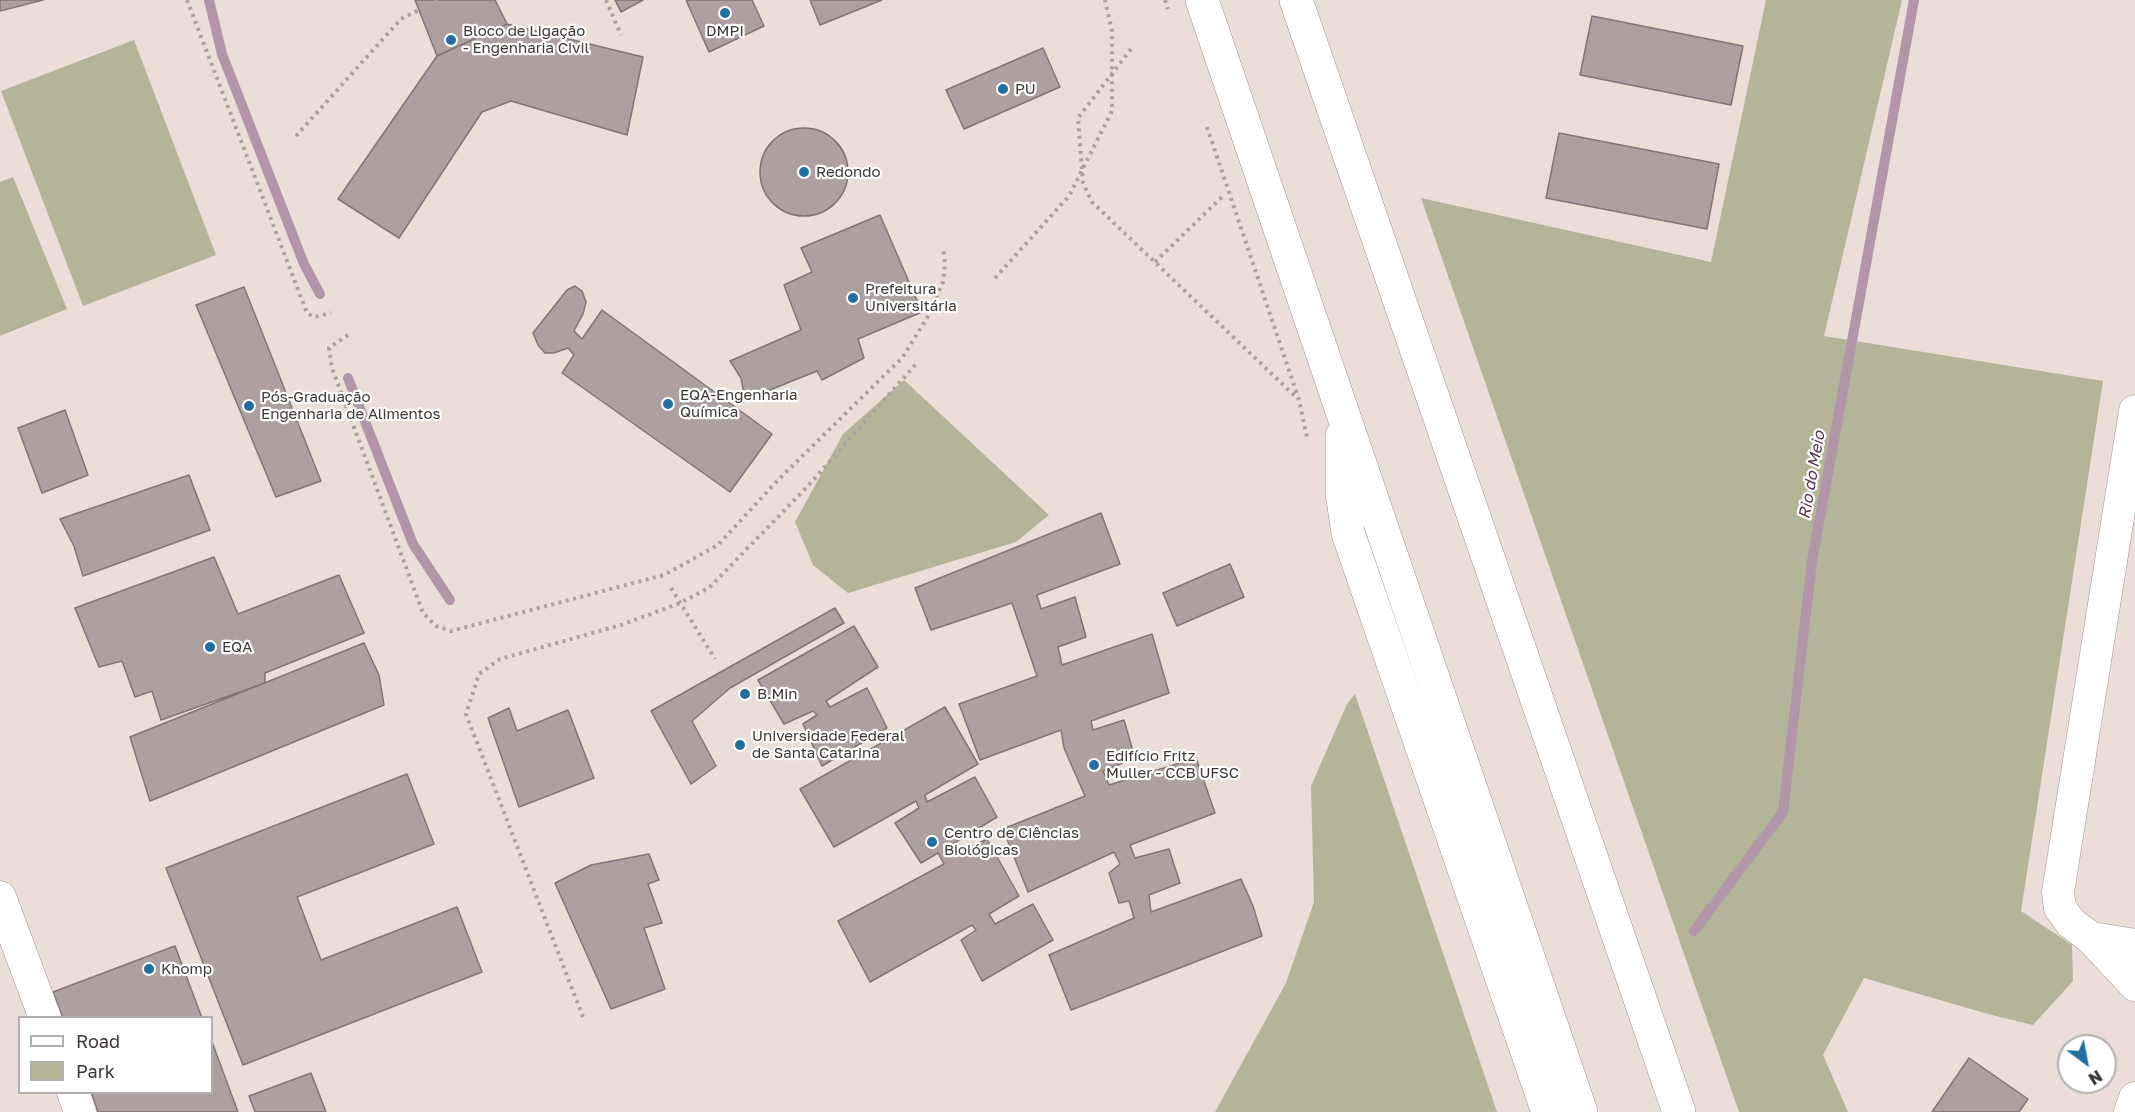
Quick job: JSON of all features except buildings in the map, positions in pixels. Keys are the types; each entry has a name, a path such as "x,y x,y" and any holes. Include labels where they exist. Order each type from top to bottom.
{"main road":[{"path":"1202,0 1581,1112"},
{"path":"1296,0 1679,1112"},
{"path":"1342,410 1342,492 1348,533 1548,1112"}],"street":[{"path":"2135,411 2058,892 2060,908 2071,923 2091,938 2135,985"},
{"path":"0,897 45,1016"},
{"path":"2091,938 2135,945"},
{"path":"74,1094 80,1112"},
{"path":"2130,1112 2135,1098"}],"path":[{"path":"187,0 308,313 314,317 331,313"},
{"path":"296,136 401,19 440,0"},
{"path":"606,0 621,34"},
{"path":"995,278 1069,196 1113,111 1112,31 1105,0"},
{"path":"1131,50 1078,118 1083,183 1092,202 1299,400"},
{"path":"1155,262 1222,196"},
{"path":"348,335 329,348 332,368 423,614 436,626 451,631 664,575 718,545 779,479 902,357 927,318 943,282 945,263 943,248"},
{"path":"583,1017 466,714 479,674 500,659 621,625 680,603 709,588 807,488 917,363"},
{"path":"671,588 715,659"}],"green space":[{"path":"1766,0 1902,0 1824,336 2103,381 2021,911 2072,945 2073,981 2033,1025 1864,978 1823,1055 1848,1112 1739,1112 1421,198 1711,262"},
{"path":"134,40 216,255 83,306 1,91"},
{"path":"13,177 67,309 0,336 0,182"},
{"path":"904,380 1049,515 1016,542 848,593 813,565 795,522 843,434"},
{"path":"1355,694 1497,1112 1215,1112 1286,983 1314,902 1311,786 1347,704"}],"waterway":[{"path":"209,0 222,54 304,264 320,294"},
{"name":"Rio do Meio","path":"1694,931 1783,812 1812,561 1914,0"},
{"path":"348,378 413,544 450,600"}],"place":[{"name":"DMPI","path":"725,13"},
{"name":"Bloco de Ligação - Engenharia Civil","path":"451,40"},
{"name":"PU","path":"1003,89"},
{"name":"Redondo","path":"804,172"},
{"name":"Prefeitura Universitária","path":"853,298"},
{"name":"EQA-Engenharia Química","path":"668,404"},
{"name":"Pós-Graduação Engenharia de Alimentos","path":"249,406"},
{"name":"EQA","path":"210,647"},
{"name":"B.Min","path":"745,694"},
{"name":"Universidade Federal de Santa Catarina","path":"740,745"},
{"name":"Edifício Fritz Muller - CCB UFSC","path":"1094,765"},
{"name":"Centro de Ciências Biológicas","path":"932,842"},
{"name":"Khomp","path":"149,969"}]}
